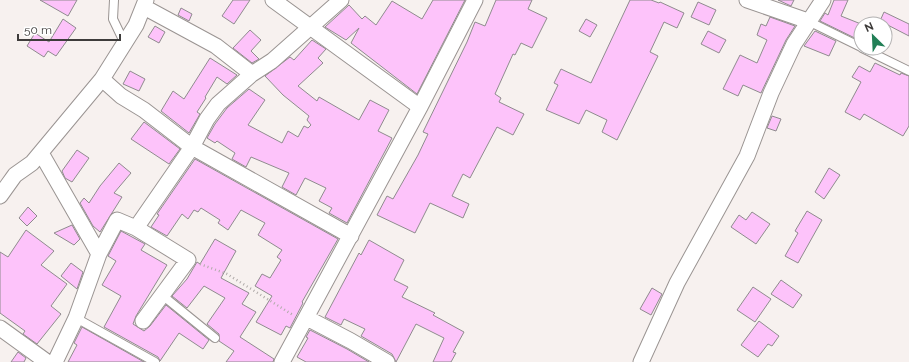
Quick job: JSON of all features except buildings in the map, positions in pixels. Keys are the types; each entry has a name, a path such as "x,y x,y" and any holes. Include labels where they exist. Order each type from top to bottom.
{"street":[{"path":"273,0 420,107"},
{"path":"136,228 192,147 207,119 218,104 252,74 272,61 342,0"},
{"path":"282,362 420,107 475,0"},
{"path":"747,0 808,21"},
{"path":"641,362 677,283 747,156 771,93 794,44 823,0"},
{"path":"0,196 15,175 32,163 102,80 136,25 145,4 216,46 252,74"},
{"path":"102,80 121,96 144,110 192,147 351,236"},
{"path":"41,153 99,254"},
{"path":"55,362 76,318 99,254 116,220 136,228 188,260 143,321"},
{"path":"305,320 351,341 387,362"},
{"path":"0,328 46,362"}],"lane":[{"path":"114,0 113,19 125,44"},
{"path":"808,21 853,44"},
{"path":"878,56 909,71"},
{"path":"162,295 215,338"},
{"path":"76,318 155,362"}],"path":[{"path":"188,260 227,274 305,320"}]}
